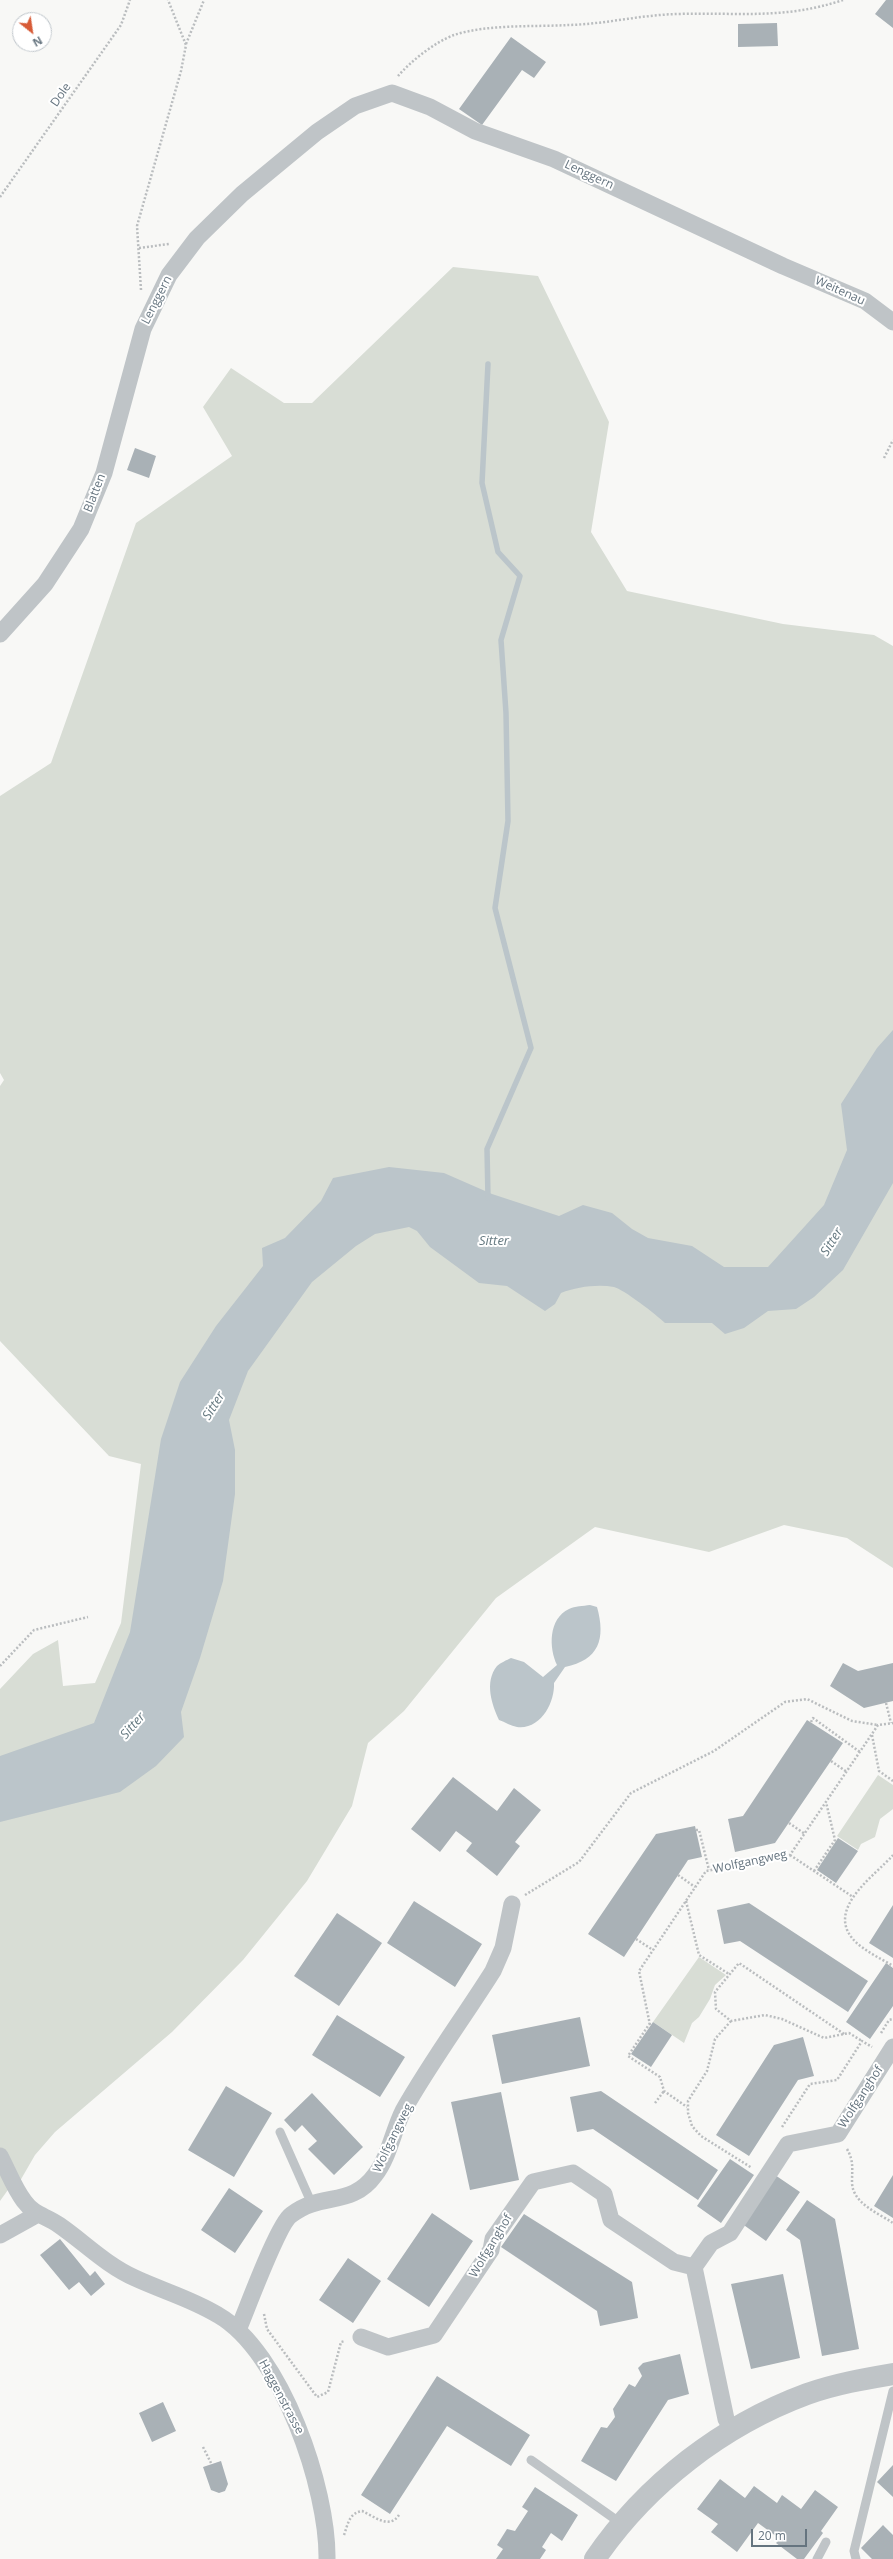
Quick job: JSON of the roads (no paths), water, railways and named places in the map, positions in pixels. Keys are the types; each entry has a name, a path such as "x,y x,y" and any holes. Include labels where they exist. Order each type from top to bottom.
{"street":[{"name":"Lenggern","path":"143,329 169,275 197,238 242,194 316,132 354,106 392,93 430,107 475,131 554,159 783,266"},
{"name":"Weitenau","path":"783,266 865,301 893,322"},
{"name":"Blatten","path":"0,634 45,584 81,528 104,473 143,329"},
{"name":"Wolfgangweg","path":"238,2330 275,2239 289,2216 311,2202 351,2196 365,2187 377,2173 404,2111 493,1970 503,1948 512,1904"},
{"name":"Wolfganghof","path":"361,2337 388,2347 434,2335 491,2250 492,2239 533,2182 573,2173 604,2194 611,2220 674,2262 694,2267 711,2243 730,2233 788,2144 838,2134 893,2048"},
{"name":"Haggenstrasse","path":"0,2156 24,2201 36,2215 57,2224 101,2260 135,2278 220,2315 238,2330 271,2374 296,2420 306,2446 321,2498 326,2528 326,2559"},
{"path":"0,2235 36,2215"},
{"path":"694,2267 726,2419 732,2430"},
{"path":"595,2559 622,2524 648,2496 687,2460 732,2430 775,2407 809,2393 893,2374"}],"lane":[{"path":"280,2132 311,2202"},
{"path":"856,2559 854,2551 893,2391"},
{"path":"531,2460 622,2524"},
{"path":"817,2559 826,2542"}],"water":[{"name":"Sitter","path":"893,1030 893,1183 843,1270 814,1297 796,1309 768,1311 744,1328 725,1334 712,1323 665,1323 625,1292 614,1287 594,1286 574,1289 561,1293 555,1304 545,1311 507,1286 479,1283 430,1247 417,1231 409,1227 375,1234 356,1246 312,1282 248,1371 229,1420 235,1450 235,1494 223,1581 200,1658 181,1712 184,1737 156,1766 120,1792 0,1822 0,1756 94,1723 130,1632 161,1439 180,1382 216,1326 263,1266 262,1248 285,1238 321,1201 333,1178 389,1167 444,1173 492,1194 559,1216 583,1205 612,1213 632,1229 648,1238 692,1246 724,1267 768,1267 824,1205 847,1150 841,1104 877,1048"},
{"path":"590,1605 597,1607 600,1618 601,1629 597,1646 586,1659 577,1664 565,1667 554,1683 552,1698 545,1713 540,1719 526,1727 512,1726 499,1720 490,1693 491,1679 497,1666 511,1658 524,1662 543,1677 557,1665 554,1658 552,1634 557,1620 569,1609"}],"waterway":[{"path":"488,364 482,483 498,552 520,576 501,640 506,713 508,821 495,908 531,1048 487,1149 488,1198"}]}
